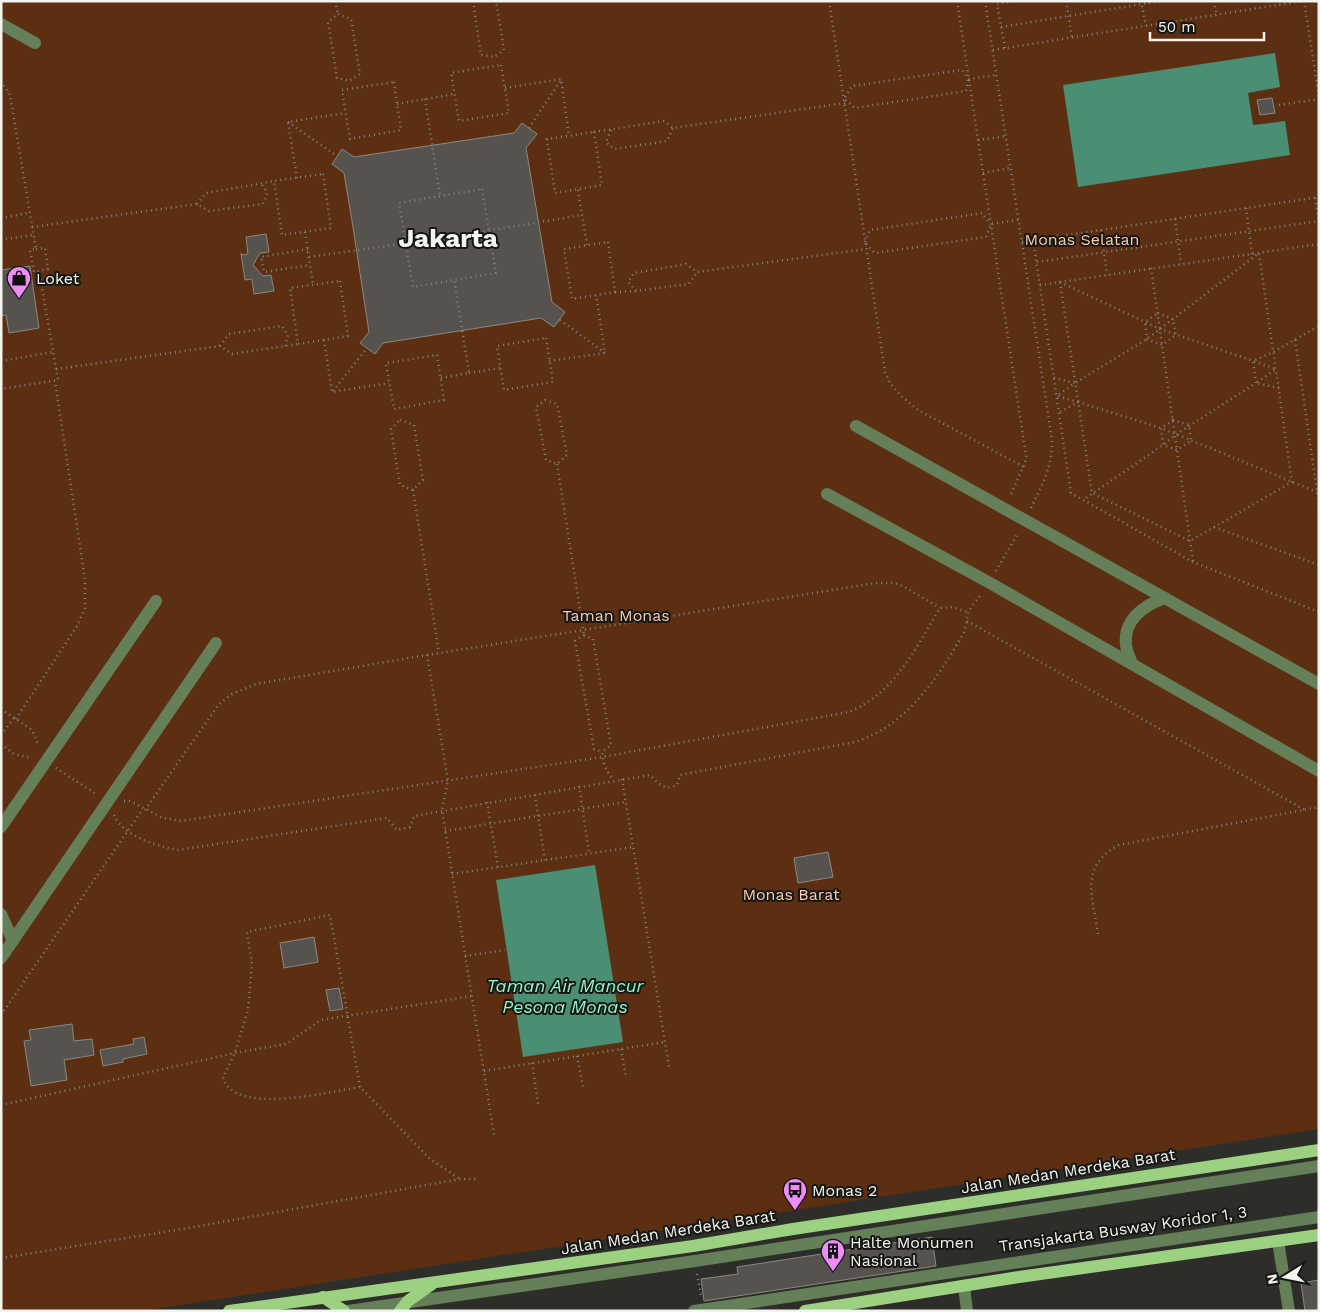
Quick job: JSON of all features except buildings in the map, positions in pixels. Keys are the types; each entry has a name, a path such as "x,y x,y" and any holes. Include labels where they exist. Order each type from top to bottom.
{"main road":[{"name":"Jalan Medan Merdeka Barat","path":"229,1311 693,1246 803,1227 1319,1150"},
{"path":"806,1311 846,1308 964,1286 1319,1235"},
{"path":"404,1306 433,1283"},
{"path":"324,1297 344,1311"}],"street":[{"path":"1,24 35,43"},
{"path":"856,426 1319,684"},
{"path":"827,494 990,583 1319,771"},
{"path":"1132,664 1126,640 1129,625 1140,610 1165,598"},
{"path":"1,827 156,601"},
{"path":"1,958 216,642"},
{"path":"1,914 13,940"},
{"path":"348,1311 404,1306 1319,1166"},
{"name":"Transjakarta Busway Koridor 1, 3","path":"699,1310 1319,1217"},
{"path":"1278,1241 1289,1311"},
{"path":"964,1286 967,1311"}],"path":[{"path":"335,1 338,14"},
{"path":"473,1 481,55 494,58 504,50 496,1"},
{"path":"829,1 885,372 890,383 900,396 918,410 1024,467"},
{"path":"957,1 1026,456 1024,467 1004,508"},
{"path":"108,801 116,820 128,830 146,842 177,850 387,818 396,830 410,827 414,816 614,780 650,775 660,786 672,788 677,785 680,775 855,742 869,738 888,727 928,689 965,631 968,612 990,583 1025,520 1047,474 1052,454 985,1"},
{"path":"1004,48 997,4 1018,1"},
{"path":"1066,1 1072,38"},
{"path":"1001,27 1161,1"},
{"path":"1214,1 1217,16"},
{"path":"993,50 1303,1 1319,98 1279,105"},
{"path":"1315,1 1319,6"},
{"path":"1142,3 1146,26"},
{"path":"338,14 351,19 360,74 349,81 336,78 328,22 338,14"},
{"path":"501,65 509,113 459,122 454,94 451,73 501,65"},
{"path":"844,99 852,86 962,70 969,79"},
{"path":"969,79 997,75"},
{"path":"505,88 561,79"},
{"path":"529,128 561,79"},
{"path":"561,79 570,136"},
{"path":"844,99 855,108 966,91 969,79"},
{"path":"1,80 10,95 36,250"},
{"path":"394,82 397,104 402,130 350,139 342,90 394,82"},
{"path":"397,104 454,94"},
{"path":"425,99 440,196"},
{"path":"594,132 602,185 555,193 547,139 664,121 673,128 845,103"},
{"path":"288,122 345,113"},
{"path":"288,122 337,156"},
{"path":"288,122 297,178"},
{"path":"611,129 606,142 614,149 668,141 673,128"},
{"path":"978,140 1006,136"},
{"path":"983,173 1010,168"},
{"path":"197,204 206,193 261,183 274,181 297,178 323,174 331,228 282,235 274,181"},
{"path":"32,227 197,204 209,211 263,204 267,193 261,183"},
{"path":"482,189 496,273 413,287 399,202 440,196 482,189"},
{"path":"578,189 587,245"},
{"path":"1022,242 1317,198 1319,221 1037,262"},
{"path":"1246,208 1252,254"},
{"path":"1,218 30,213"},
{"path":"865,243 870,230 982,213 991,224"},
{"path":"474,233 582,215"},
{"path":"1175,219 1181,264"},
{"path":"991,224 1018,220"},
{"path":"865,243 876,253 986,237 991,224"},
{"path":"1100,230 1107,275"},
{"path":"305,232 313,285"},
{"path":"1,240 33,235"},
{"path":"1033,240 1072,493 1193,562 1319,612"},
{"path":"309,257 421,241"},
{"path":"615,292 608,242 564,249 572,299 689,284 697,272"},
{"path":"1040,285 1319,244"},
{"path":"45,248 48,269 39,271 34,272 30,250 45,248"},
{"path":"636,291 628,282 634,273 686,264 697,272 866,248"},
{"path":"308,249 261,257 264,272 310,265"},
{"path":"1057,396 1075,383 1147,340 1259,253"},
{"path":"1259,253 1292,482"},
{"path":"1151,268 1193,562"},
{"path":"1,389 58,380 39,271"},
{"path":"454,280 469,373"},
{"path":"56,369 220,346 232,354 285,346 298,344 324,340 348,336 340,281 290,288 298,344"},
{"path":"1060,282 1160,329 1276,369"},
{"path":"1060,282 1092,493"},
{"path":"596,295 605,353"},
{"path":"1158,313 1173,319"},
{"path":"1145,322 1158,313"},
{"path":"1173,319 1176,334"},
{"path":"560,320 605,353"},
{"path":"1145,322 1147,340"},
{"path":"220,346 229,334 282,326 288,335 285,346"},
{"path":"1253,361 1319,326"},
{"path":"1162,345 1176,334"},
{"path":"546,338 549,361 553,382 504,390 497,346 546,338"},
{"path":"324,340 332,392"},
{"path":"1147,340 1162,345"},
{"path":"1295,340 1319,505"},
{"path":"332,392 367,348"},
{"path":"1,361 53,352"},
{"path":"549,361 605,353"},
{"path":"437,355 444,400 394,409 390,383 386,363 437,355"},
{"path":"1253,361 1256,382"},
{"path":"441,378 500,368"},
{"path":"1083,500 1189,425 1276,369"},
{"path":"1054,378 1075,383"},
{"path":"1,735 15,719 77,626 84,608 85,580 54,381"},
{"path":"1256,382 1279,388"},
{"path":"332,392 390,383"},
{"path":"1057,396 1161,428 1317,492"},
{"path":"545,400 557,404 567,456 557,464 546,460 536,407 545,400"},
{"path":"1059,412 1078,402"},
{"path":"400,420 414,425 423,480 413,490 400,485 391,429 400,420"},
{"path":"1173,420 1189,425"},
{"path":"1161,428 1173,420"},
{"path":"1189,425 1191,441"},
{"path":"1161,428 1163,444"},
{"path":"1178,450 1191,441"},
{"path":"1163,444 1178,450"},
{"path":"557,464 584,635"},
{"path":"1190,541 1292,482"},
{"path":"413,490 439,653"},
{"path":"1092,493 1190,541"},
{"path":"1214,527 1319,565"},
{"path":"1,1015 128,830 219,704 232,694 246,687 270,681 426,655 876,583 894,583 904,586 940,608 952,607 968,612"},
{"path":"1,744 14,754 46,762 108,801 130,801 163,818 181,821 602,757 849,712 862,706 882,692 901,672 940,608"},
{"path":"967,621 1305,810"},
{"path":"584,635 575,641 594,749 602,752"},
{"path":"584,635 593,639 612,745 602,752"},
{"path":"426,655 448,781 442,810 494,1135"},
{"path":"1,709 32,730 46,762"},
{"path":"602,752 609,775 614,780"},
{"path":"622,779 669,1068"},
{"path":"579,786 590,853"},
{"path":"535,794 545,860"},
{"path":"487,802 498,867"},
{"path":"445,831 625,802"},
{"path":"1098,934 1090,879 1099,860 1108,851 1119,845 1319,807"},
{"path":"452,874 633,847"},
{"path":"360,1087 270,1100 236,1094 225,1084 223,1077 235,1053 248,1010 252,964 247,932 330,915 360,1087 430,1159 460,1179"},
{"path":"465,956 505,950"},
{"path":"1,1105 235,1053 286,1044 321,1020 472,996"},
{"path":"484,1071 665,1042"},
{"path":"621,1049 626,1076"},
{"path":"578,1056 583,1087"},
{"path":"532,1063 538,1104"},
{"path":"1,1258 184,1229 460,1179 477,1179"},
{"path":"695,1261 701,1291 699,1310"}],"green space":[{"name":"Taman Monas","path":"1,1 1319,1 1319,1129 142,1311 1,1311"}],"water":[{"path":"1275,53 1280,87 1248,93 1253,125 1285,121 1290,155 1078,187 1063,85"},
{"name":"Taman Air Mancur Pesona Monas","path":"595,865 623,1042 523,1057 496,880"}],"place":[{"name":"Loket","path":"19,299"},
{"name":"Monas 2","path":"795,1211"},
{"name":"Halte Monumen Nasional","path":"833,1272"}],"district":[{"name":"Jakarta","path":"448,238"}],"park label":[{"name":"Monas Selatan","path":"1082,239"},
{"name":"Monas Barat","path":"791,894"}]}
